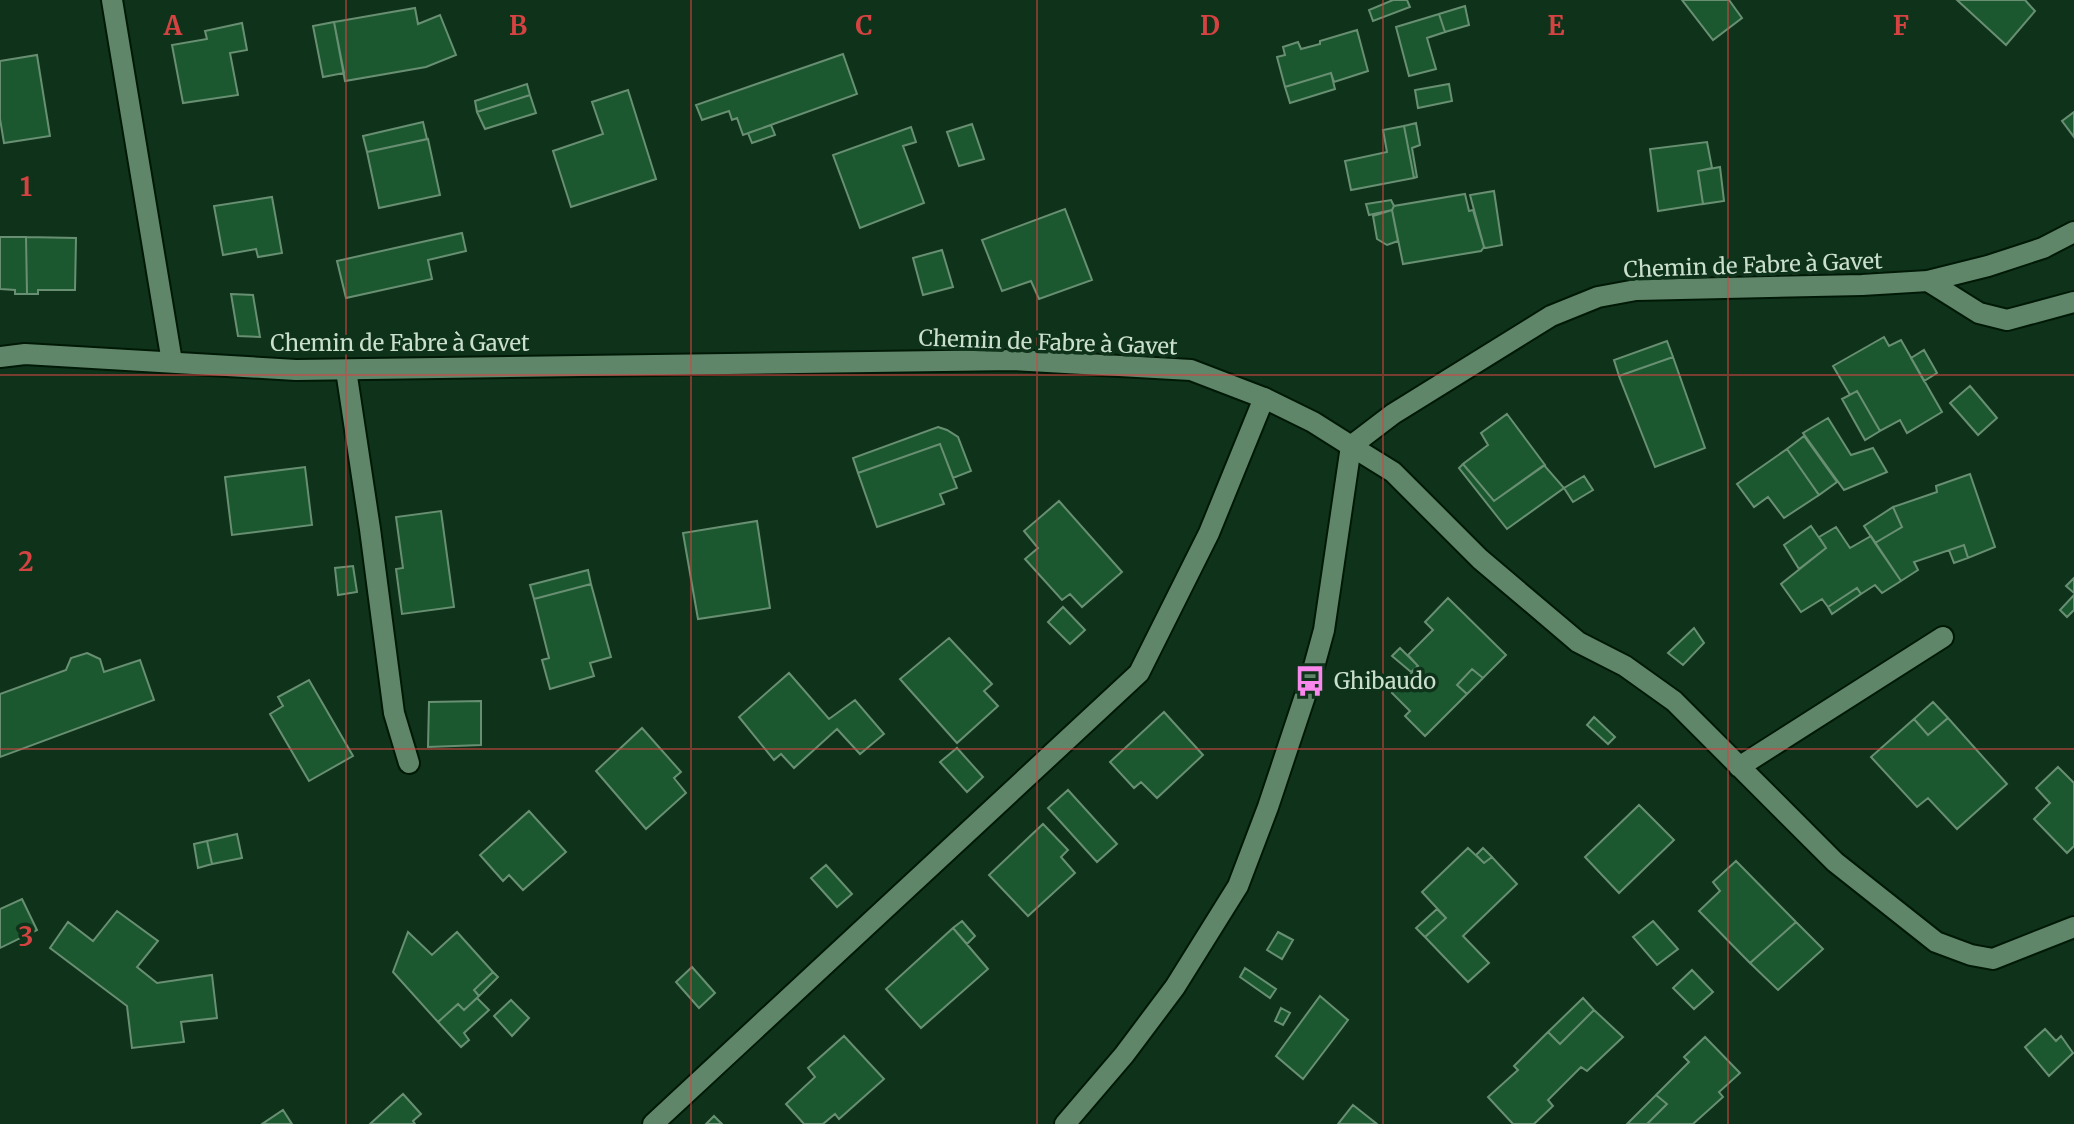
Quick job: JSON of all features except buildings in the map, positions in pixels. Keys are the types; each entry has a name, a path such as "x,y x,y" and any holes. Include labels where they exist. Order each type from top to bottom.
{"street":[{"path":"112,0 172,362"},
{"name":"Chemin de Fabre à Gavet","path":"0,357 25,354 296,370 1014,360 1191,370 1264,398 1313,422 1351,446 1393,414 1551,316 1598,297 1636,290 1928,281 2043,248 2074,232"},
{"path":"1928,281 1979,313 2007,320 2074,302"},
{"path":"346,370 394,713 409,763"},
{"path":"653,1124 1139,673 1209,533 1264,398"},
{"path":"1065,1124 1124,1055 1175,987 1238,886 1268,807 1324,630 1351,446 1393,472 1480,559 1578,642 1625,666 1674,701 1835,862 1936,942 1971,955 1993,959 2074,927"},
{"path":"1739,767 1943,637"}],"place":[{"name":"Ghibaudo","path":"1310,681"}]}
